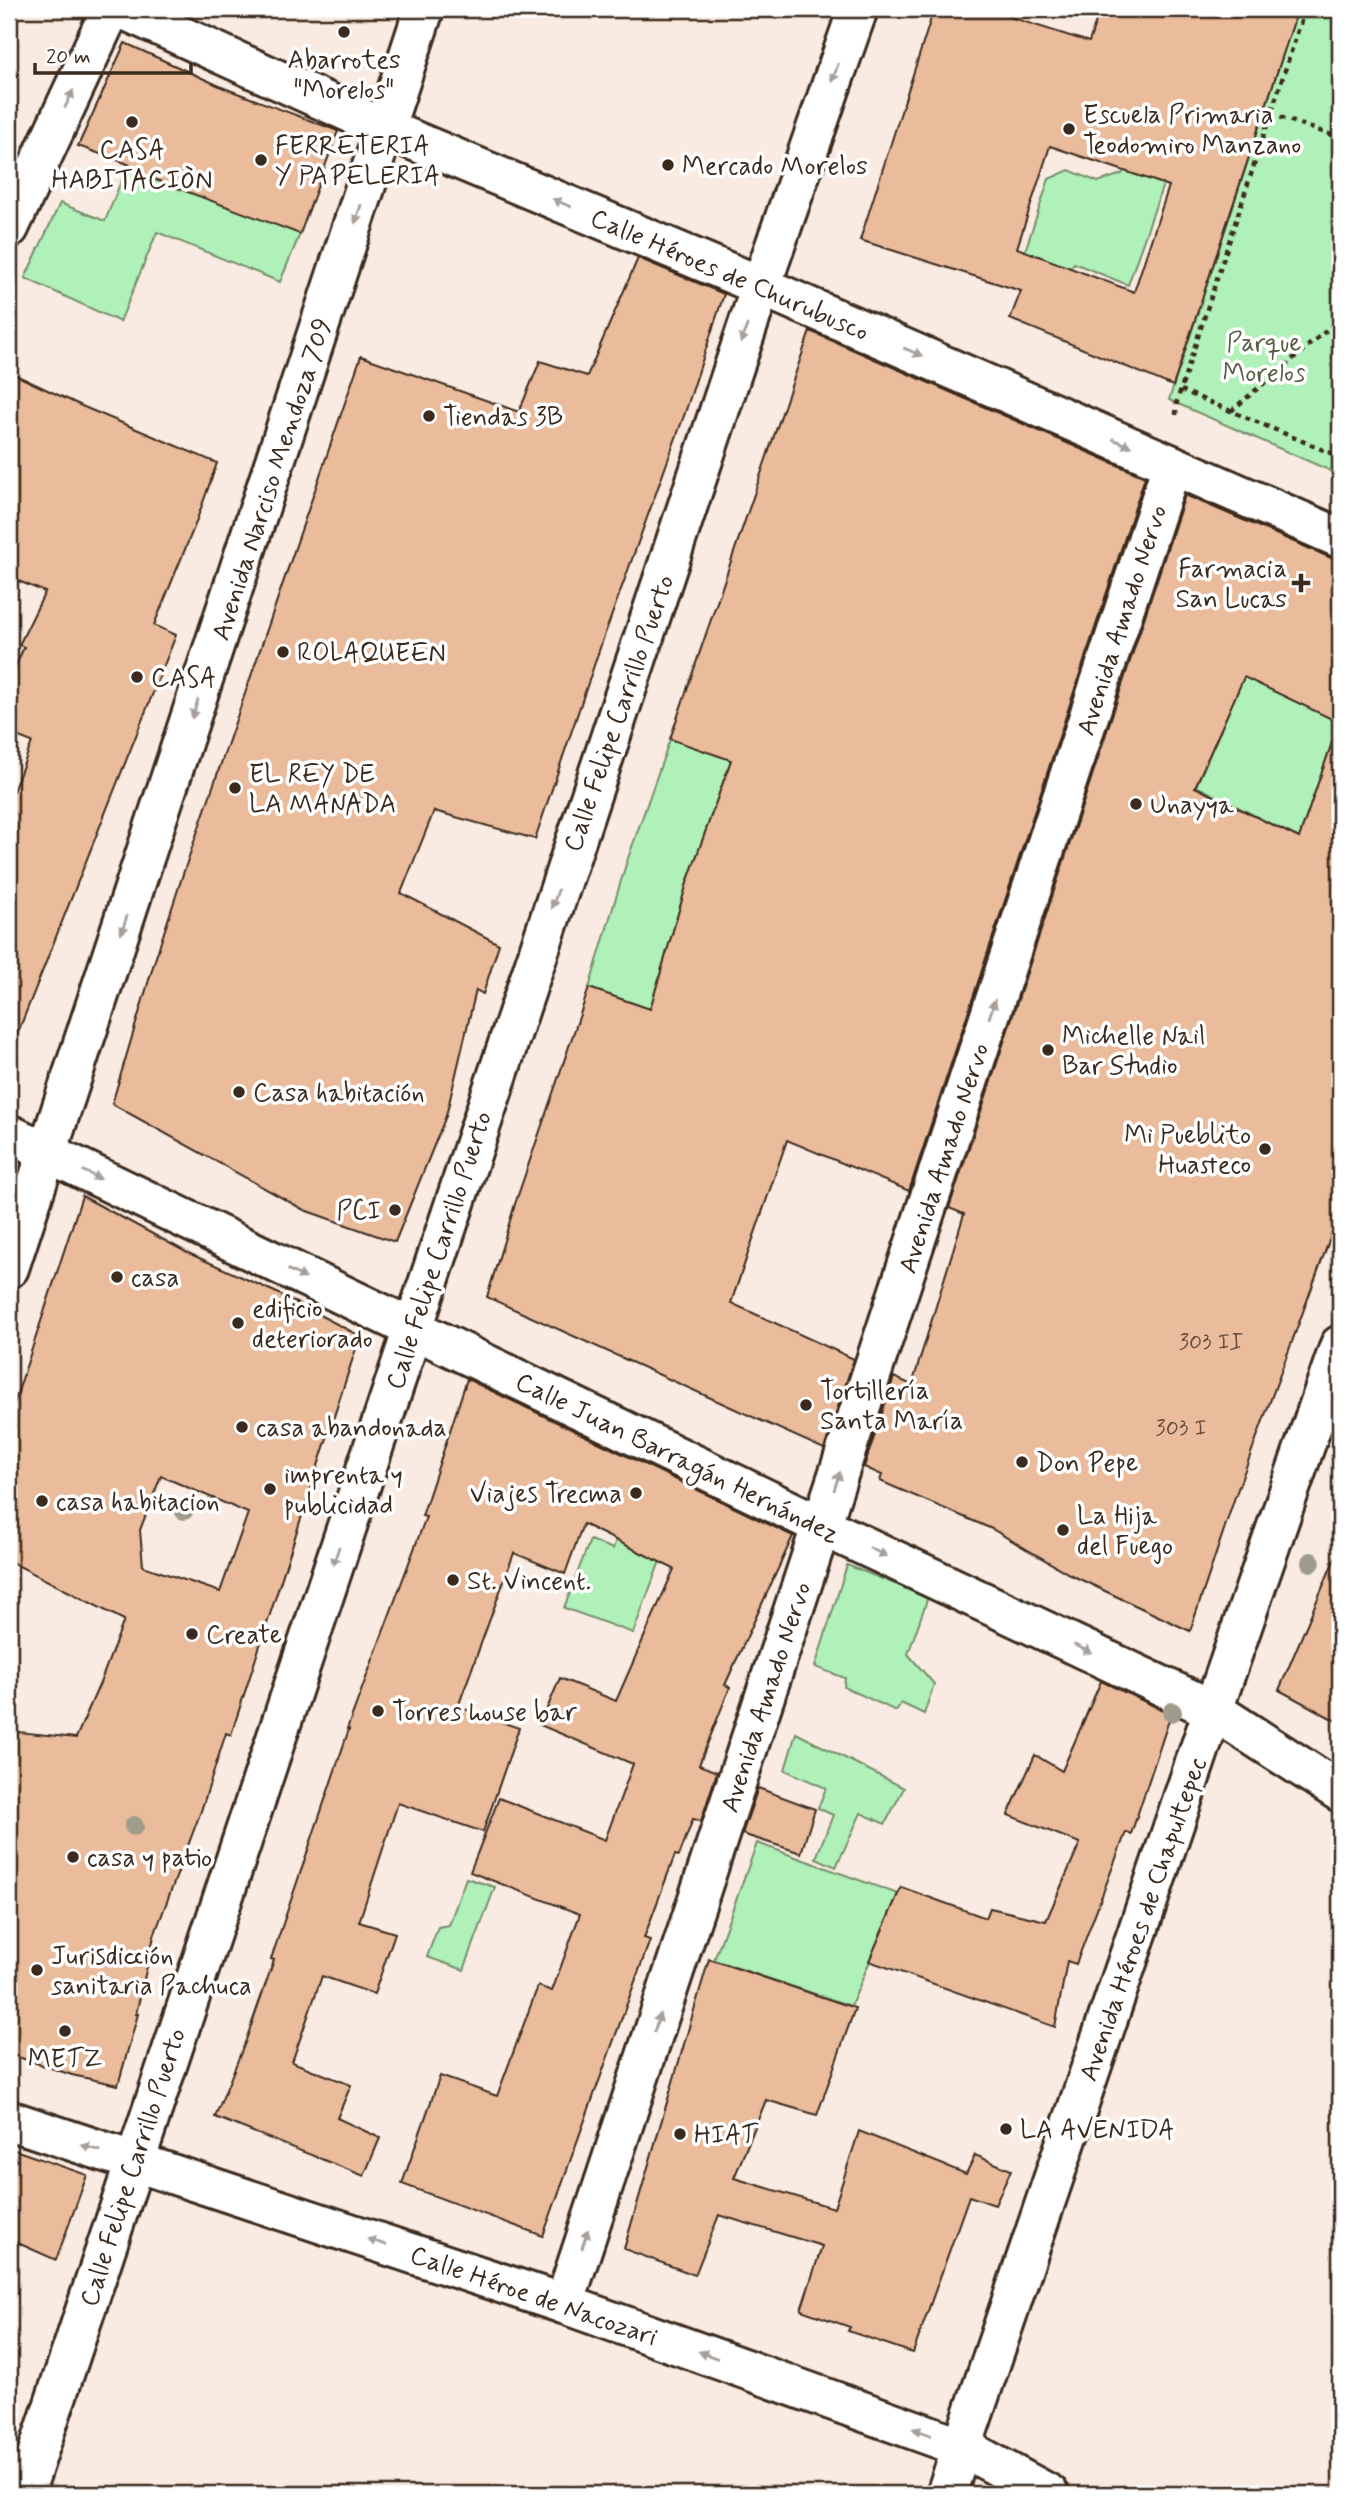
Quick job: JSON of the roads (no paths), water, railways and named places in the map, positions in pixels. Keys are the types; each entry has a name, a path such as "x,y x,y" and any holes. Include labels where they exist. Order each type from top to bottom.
{"street":[{"path":"9,228 111,9"},
{"name":"Calle Héroes de Churubusco","path":"122,9 386,130 761,286 1340,538"},
{"name":"Avenida Narciso Mendoza 709","path":"9,1268 424,9"},
{"name":"Calle Felipe Carrillo Puerto","path":"24,2494 761,286 858,9"},
{"name":"Avenida Amado Nervo","path":"564,2304 1172,465"},
{"name":"Calle Juan Barragán Hernández","path":"9,1134 822,1526 1213,1710 1340,1792"},
{"name":"Avenida Héroes de Chapultepec","path":"946,2494 1340,1345"},
{"name":"Calle Héroe de Nacozari","path":"9,2120 564,2304 962,2447 1049,2494"}],"place":[{"name":"Abarrotes \"Morelos\"","path":"344,32"},
{"name":"CASA HABITACIÒN","path":"132,122"},
{"name":"Escuela Primaria Teodomiro Manzano","path":"1069,129"},
{"name":"FERRETERIA Y PAPELERIA","path":"261,160"},
{"name":"Mercado Morelos","path":"668,165"},
{"name":"Tiendas 3B","path":"429,416"},
{"name":"Farmacia San Lucas","path":"1301,583"},
{"name":"ROLAQUEEN","path":"283,652"},
{"name":"CASA","path":"137,677"},
{"name":"EL REY DE LA MANADA","path":"235,788"},
{"name":"Unayya","path":"1136,804"},
{"name":"Michelle Nail Bar Studio","path":"1048,1050"},
{"name":"Casa habitación","path":"239,1092"},
{"name":"Mi Pueblito Huasteco","path":"1265,1149"},
{"name":"PCI","path":"395,1210"},
{"name":"casa","path":"117,1277"},
{"name":"edificio deteriorado","path":"238,1323"},
{"name":"Tortillería Santa María","path":"806,1405"},
{"name":"casa abandonada","path":"242,1427"},
{"name":"Don Pepe","path":"1022,1462"},
{"name":"imprenta y publicidad","path":"270,1489"},
{"name":"Viajes Trecma","path":"636,1493"},
{"name":"casa habitacion","path":"42,1501"},
{"name":"La Hija del Fuego","path":"1063,1530"},
{"name":"St. Vincent.","path":"453,1580"},
{"name":"Create","path":"192,1634"},
{"name":"Torres house bar","path":"378,1711"},
{"name":"casa y patio","path":"73,1857"},
{"name":"Jurisdicción sanitaria Pachuca","path":"37,1970"},
{"name":"METZ","path":"65,2031"},
{"name":"LA AVENIDA","path":"1006,2129"},
{"name":"HIAT","path":"680,2134"}],"park label":[{"name":"Parque Morelos","path":"1264,357"}]}
